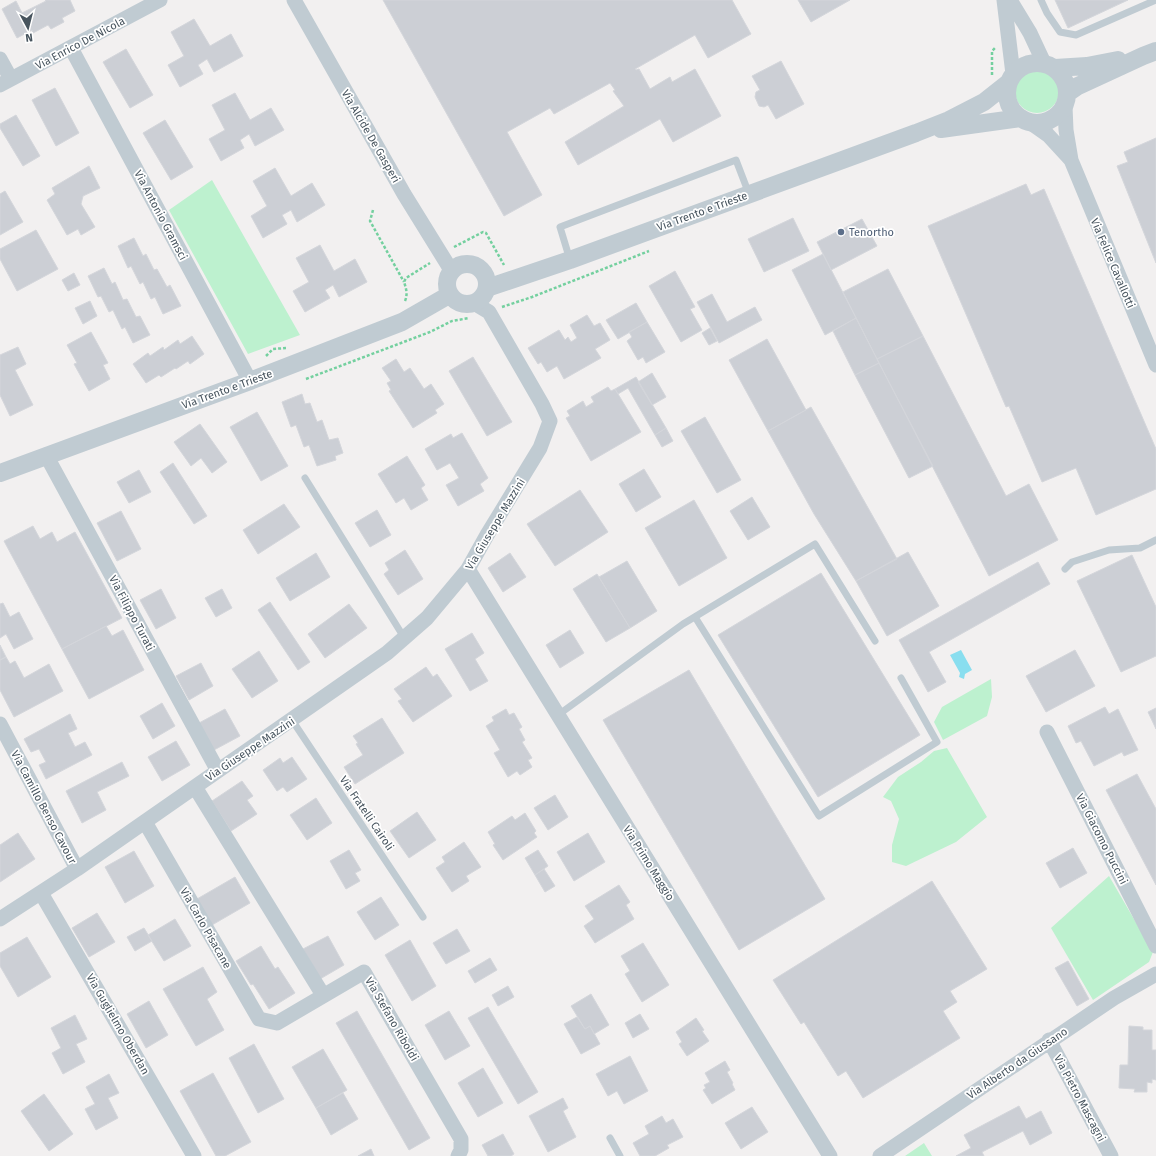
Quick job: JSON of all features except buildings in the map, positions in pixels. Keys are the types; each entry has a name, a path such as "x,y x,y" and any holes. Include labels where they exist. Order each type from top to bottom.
{"street":[{"name":"Via Enrico De Nicola","path":"6,82 160,0"},
{"name":"Via Alcide De Gasperi","path":"294,0 404,194 451,270"},
{"path":"1004,0 1011,79 1007,96 1011,109 1026,121"},
{"path":"1010,0 1049,65 1064,79 1066,100"},
{"name":"Via Antonio Gramsci","path":"71,48 250,381"},
{"name":"Via Trento e Trieste","path":"916,133 1026,121 1041,123 1051,120 1059,114 1066,100 1078,86 1149,54"},
{"name":"Via Trento e Trieste","path":"487,288 570,260 948,120 984,102 1011,79 1021,67 1032,63 1087,66 1149,54"},
{"path":"0,59 6,82"},
{"name":"Via Felice Cavallotti","path":"1066,100 1066,130 1071,160 1156,365"},
{"name":"Via Felice Cavallotti","path":"1026,121 1048,135 1071,160"},
{"path":"469,264 481,269 485,274 487,288 482,308 457,303 449,295 446,282 451,270 456,266 469,264"},
{"name":"Via Trento e Trieste","path":"0,473 250,381 402,322 449,295"},
{"name":"Via Giuseppe Mazzini","path":"0,919 77,869 381,657 405,639 427,618 468,569 540,448 550,421 542,404 482,308"},
{"name":"Via Filippo Turati","path":"46,455 218,771"},
{"name":"Via Primo Maggio","path":"468,569 830,1156"},
{"name":"Via Camillo Benso Cavour","path":"0,724 77,869"},
{"name":"Via Giacomo Puccini","path":"1047,732 1156,946"},
{"name":"Via Giuseppe Mazzini","path":"194,787 323,995"},
{"name":"Via Carlo Pisacane","path":"145,822 259,1019 277,1023"},
{"name":"Via Guglielmo Oberdan","path":"42,893 194,1156"},
{"name":"Via Stefano Riboldi","path":"277,1023 364,972 461,1139 461,1150 458,1156"},
{"name":"Via Alberto da Giussano","path":"880,1156 1049,1040 1114,998 1156,974"},
{"name":"Via Pietro Mascagni","path":"1049,1040 1111,1156"}],"lane":[{"path":"1041,0 1047,13 1060,32 1076,35 1156,0"},
{"path":"570,260 560,227 736,160 749,194"},
{"path":"305,478 405,639"},
{"path":"1065,569 1072,562 1109,550 1140,548 1156,540"},
{"path":"558,715 683,624 815,544 875,641"},
{"path":"695,617 819,816 937,742 901,678"},
{"name":"Via Fratelli Cairoli","path":"292,720 422,917"},
{"path":"610,1138 620,1156"}],"path":[{"path":"373,210 370,221 404,282"},
{"path":"300,382 416,337 452,321 475,318 482,308 532,297 654,249"}],"green space":[{"path":"1037,69 1049,73 1055,79 1059,91 1055,103 1049,109 1037,113 1025,109 1019,103 1015,91 1019,79 1025,73"},
{"path":"212,180 300,335 248,354 169,210"},
{"path":"991,679 992,697 987,716 943,740 934,722 942,707"},
{"path":"947,748 987,817 956,842 906,866 892,862 892,845 899,819 891,801 883,797 898,777 921,762 934,751"},
{"path":"1109,876 1153,952 1149,962 1093,1000 1051,928"},
{"path":"924,1143 932,1156 905,1156"}],"water":[{"path":"961,650 972,670 965,674 964,679 959,677 960,673 950,655"}],"place":[{"name":"Tenortho","path":"841,232"}]}
